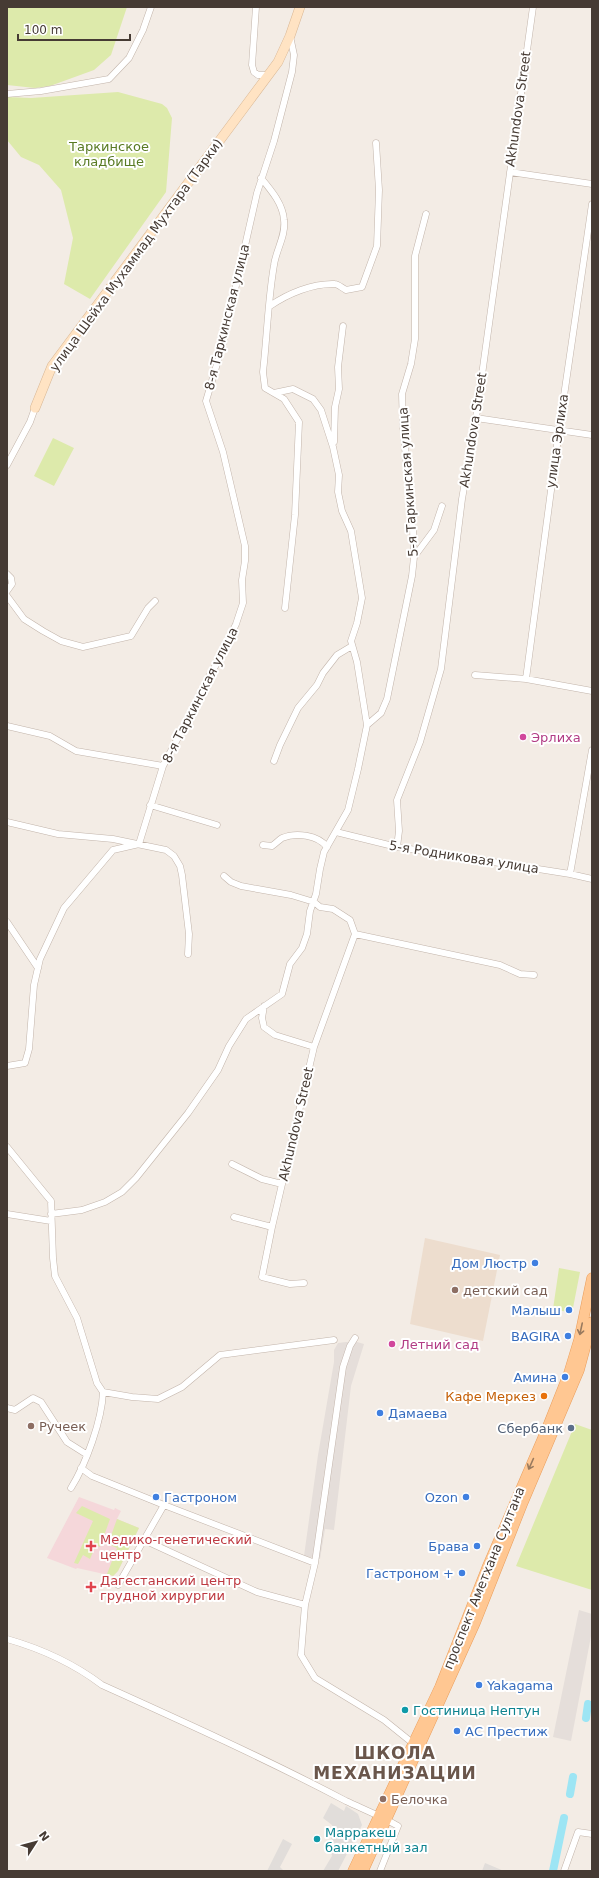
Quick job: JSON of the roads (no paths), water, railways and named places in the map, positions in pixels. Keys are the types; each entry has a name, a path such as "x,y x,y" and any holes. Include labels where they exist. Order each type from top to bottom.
{"main road":[{"name":"проспект Аметхана Султана","path":"353,1871 384,1817 416,1746 569,1373 579,1340 592,1278"},
{"path":"416,1746 475,1623 523,1502 579,1370 592,1322"},
{"path":"363,1871 384,1817"}],"street":[{"path":"7,94 41,91 109,79 129,58 143,30 151,7"},
{"path":"256,7 252,65 254,72 258,75 269,75"},
{"name":"улица Шейха Мухаммад Мухтара (Тарки)","path":"7,465 30,422 52,366 208,154 278,62 290,36 300,7"},
{"name":"Akhundova Street","path":"397,847 399,831 397,800 420,742 441,669 462,499 476,418 533,7"},
{"name":"8-я Таркинская улица","path":"139,844 163,766 208,678 219,660 236,624 243,603 242,580 245,561 245,546 223,452 206,401 222,347 261,178 274,141 292,72 294,55 290,36"},
{"path":"270,306 282,297 307,288 336,284 346,290 362,287 377,246 379,190 376,142"},
{"path":"510,172 592,184"},
{"path":"261,178 283,211 284,222 283,236 274,263 263,372 265,388 284,399 300,422 295,515 285,608"},
{"name":"улица Эрлиха","path":"526,679 559,430 592,204"},
{"name":"5-я Таркинская улица","path":"367,725 381,713 387,699 407,605 414,557 403,428 402,394 411,364 415,340 415,256 426,214"},
{"path":"333,447 335,408 339,388 338,367 342,326"},
{"path":"51,1214 82,1210 105,1202 122,1192 136,1178 188,1113 218,1070 229,1046 246,1019 282,994 290,964 302,948 307,934 310,910 314,902 320,868 327,847 348,810 367,725 358,662 351,641 357,624 362,598 351,531 342,511 338,492 339,475 333,447 321,410 313,399 293,389 274,394"},
{"path":"476,418 592,435"},
{"path":"414,557 434,530 442,506"},
{"path":"7,574 11,578 12,584 7,591"},
{"path":"7,596 24,619 62,641 83,647 131,636 148,608 155,601"},
{"path":"274,761 298,708 317,685 323,673 337,655 352,646"},
{"path":"475,675 526,679 592,691"},
{"path":"7,726 50,736 76,751 163,766"},
{"path":"570,874 592,750"},
{"path":"150,805 217,825"},
{"path":"7,822 58,834 112,839 166,850 174,856 180,866 182,875 189,934 188,954"},
{"name":"5-я Родниковая улица","path":"336,832 397,847 570,874 592,880"},
{"path":"263,845 272,846 283,838 298,836 316,837 327,847"},
{"path":"7,1066 25,1063 29,1049 34,985 38,968 46,945 64,908 113,850 139,844"},
{"path":"224,876 231,882 241,886 270,891 314,902 320,907 333,909 350,920 355,934 500,965 520,974 534,976"},
{"path":"7,922 38,968"},
{"name":"Akhundova Street","path":"304,1283 290,1284 262,1278 272,1227 314,1047 355,934"},
{"path":"264,1006 262,1018 264,1027 274,1035 314,1047"},
{"path":"7,1147 51,1201 55,1276 77,1318 97,1383 103,1392 103,1406 86,1454 71,1488"},
{"path":"232,1164 262,1179 282,1184"},
{"path":"7,1214 52,1221"},
{"path":"234,1217 272,1227"},
{"path":"355,1338 350,1346 343,1367 315,1563 305,1605 301,1655 315,1678 384,1720 416,1746"},
{"path":"103,1392 158,1399 182,1387 220,1355 334,1340"},
{"path":"7,1408 15,1410 33,1398 41,1402 67,1442 86,1454"},
{"path":"80,1468 92,1476 315,1563"},
{"path":"118,1586 164,1505"},
{"path":"144,1540 257,1592 305,1605"},
{"path":"7,1639 55,1656 86,1673 102,1685 384,1817 398,1826 380,1871"},
{"path":"564,1871 578,1832 592,1834"}],"waterway":[{"path":"586,1718 588,1704"},
{"path":"570,1794 573,1777"},
{"path":"553,1871 564,1818"}],"place":[{"name":"Эрлиха","path":"523,737"},
{"name":"Дом Люстр","path":"535,1263"},
{"name":"детский сад","path":"455,1290"},
{"name":"Малыш","path":"569,1310"},
{"name":"BAGIRA","path":"568,1336"},
{"name":"Летний сад","path":"392,1344"},
{"name":"Амина","path":"565,1377"},
{"name":"Кафе Меркез","path":"544,1396"},
{"name":"Дамаева","path":"380,1413"},
{"name":"Ручеек","path":"31,1426"},
{"name":"Сбербанк","path":"571,1428"},
{"name":"Гастроном","path":"156,1497"},
{"name":"Ozon","path":"466,1497"},
{"name":"Медико-генетический центр","path":"91,1546"},
{"name":"Брава","path":"477,1546"},
{"name":"Гастроном +","path":"462,1573"},
{"name":"Дагестанский центр грудной хирургии","path":"91,1587"},
{"name":"Yakagama","path":"479,1685"},
{"name":"Гостиница Нептун","path":"405,1710"},
{"name":"АС Престиж","path":"457,1731"},
{"name":"Белочка","path":"383,1799"},
{"name":"Марракеш банкетный зал","path":"317,1839"}],"district":[{"name":"ШКОЛА МЕХАНИЗАЦИИ","path":"395,1763"}],"park label":[{"name":"Таркинское кладбище","path":"109,154"}]}
